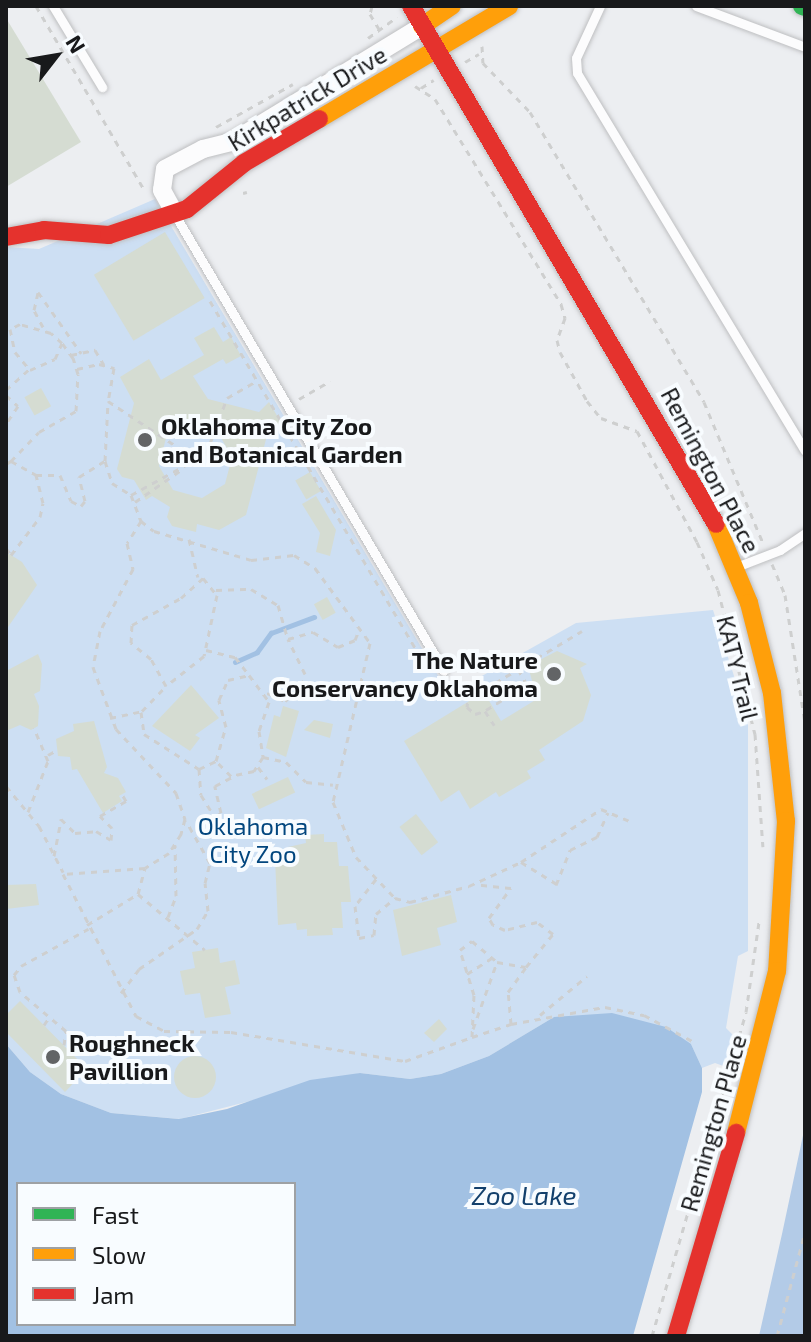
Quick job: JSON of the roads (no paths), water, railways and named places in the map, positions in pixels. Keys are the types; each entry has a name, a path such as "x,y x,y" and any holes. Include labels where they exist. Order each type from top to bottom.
{"main road":[{"name":"Remington Place","path":"411,6 681,453 736,567 761,644 782,753 784,901 760,1052 676,1336"},
{"path":"422,26 452,6"},
{"name":"Kirkpatrick Drive","path":"167,214 199,204 244,163 509,6"},
{"path":"6,237 44,230 109,235 167,214"}],"street":[{"name":"Kirkpatrick Drive","path":"167,214 162,190 165,169 203,149 232,142 422,26"}],"lane":[{"path":"53,6 102,87"},
{"path":"600,6 576,58 577,73 805,451"},
{"path":"696,6 805,47"},
{"path":"167,214 288,405 444,671"},
{"path":"736,567 780,550 805,533"}],"water":[{"name":"Zoo Lake","path":"612,1013 666,1027 691,1044 702,1068 702,1092 633,1336 6,1336 6,1044 30,1072 61,1094 111,1113 179,1119 227,1109 310,1080 360,1073 410,1079 441,1074 489,1056 554,1017"}],"waterway":[{"path":"235,662 257,652 271,633 314,617"}],"place":[{"name":"Oklahoma City Zoo and Botanical Garden","path":"145,440"},
{"name":"The Nature Conservancy Oklahoma","path":"554,674"},
{"name":"Roughneck Pavillion","path":"53,1057"}],"park label":[{"name":"Oklahoma City Zoo","path":"253,840"}]}
